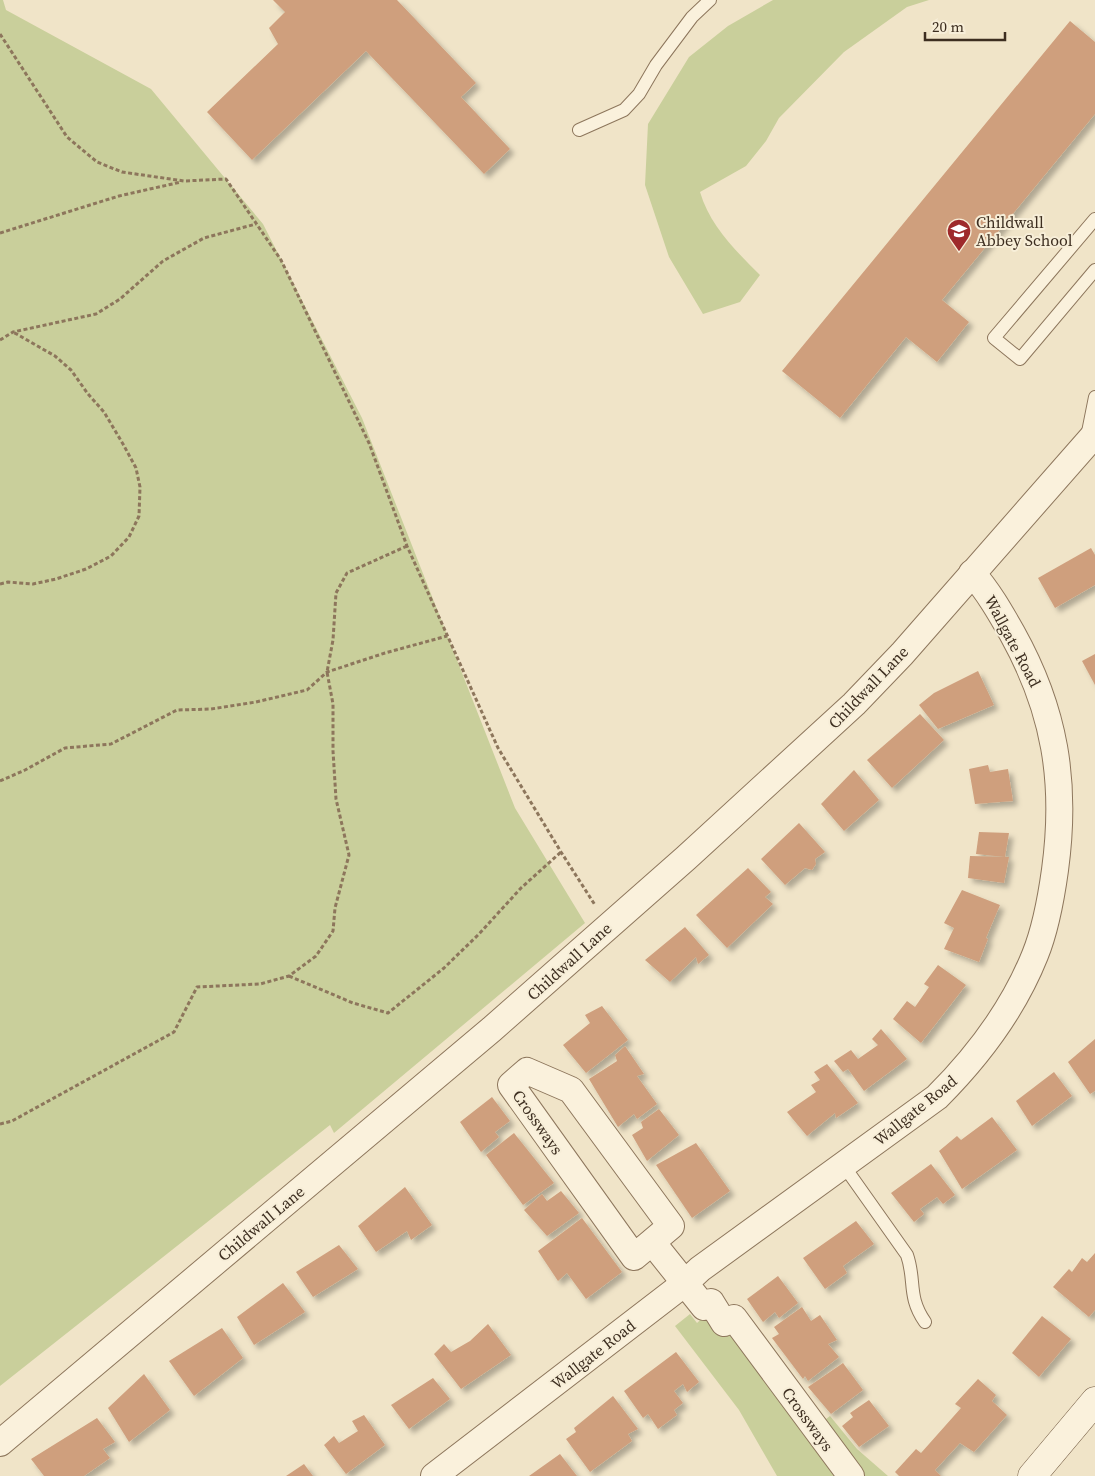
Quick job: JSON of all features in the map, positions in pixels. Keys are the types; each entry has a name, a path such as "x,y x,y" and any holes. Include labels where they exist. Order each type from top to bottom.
{"street":[{"name":"Childwall Lane","path":"0,1443 484,1036 686,858 854,704 902,654 1090,439"},
{"name":"Wallgate Road","path":"434,1476 685,1283 700,1269 937,1097 962,1072 986,1043 1008,1011 1023,982 1046,923 1052,896 1060,818 1060,788 1056,758 1040,690 1028,662 992,598 972,573"},
{"name":"Crossways","path":"527,1071 571,1090 671,1226 652,1242 634,1257 512,1084 527,1071"},
{"name":"Crossways","path":"652,1242 704,1307 711,1302 724,1323 734,1318 850,1476"},
{"path":"1032,1476 1095,1400"}],"lane":[{"path":"578,130 624,110 639,94 656,66 692,17 710,0"},
{"path":"1095,219 994,338 1020,359 1095,270"},
{"path":"1090,439 1095,397"},
{"path":"844,1166 907,1255 916,1310 925,1322"}],"path":[{"path":"0,34 67,137 97,162 122,172 184,181 226,180 281,260 369,443 407,546 498,748 561,852 609,925"},
{"path":"0,233 118,196 184,181"},
{"path":"0,340 13,332 96,314 120,299 163,261 204,238 256,224"},
{"path":"0,584 33,584 86,569 111,556 130,537 139,516 140,487 136,468 104,412 71,370 55,356 13,332"},
{"path":"0,1124 12,1121 174,1032 197,987 260,984 289,976 316,956 333,931 335,908 349,855 336,799 333,752 333,704 327,672 333,640 336,593 347,573 407,546"},
{"path":"0,781 65,748 111,744 134,730 177,710 211,709 256,702 307,690 327,672 385,653 447,636"},
{"path":"289,976 353,1003 388,1013 444,968 479,934 521,888 561,852"}],"green space":[{"path":"0,0 3,0 6,10 151,89 263,224 362,418 515,808 585,923 334,1133 330,1125 0,1386"},
{"path":"773,0 929,0 907,7 844,52 779,118 766,141 746,166 700,192 704,204 717,227 760,275 740,302 703,314 669,257 645,185 648,124 689,57 728,26"},
{"path":"711,1310 818,1425 830,1416 857,1449 888,1476 777,1476 739,1410 675,1326 690,1314 697,1323"}],"building":[{"path":"273,0 397,0 476,83 461,97 510,149 484,174 366,51 252,160 207,112 278,44 269,28 285,12"},
{"path":"1070,21 1095,42 1095,114 942,300 969,322 937,362 906,337 840,418 782,371"},
{"path":"1091,548 1095,555 1095,585 1055,608 1038,578"},
{"path":"1095,654 1095,685 1082,661"},
{"path":"978,671 994,705 938,729 919,705 934,693"},
{"path":"920,714 944,740 892,788 867,760"},
{"path":"988,765 990,772 1008,769 1013,801 975,804 969,769"},
{"path":"854,770 879,800 844,831 821,804"},
{"path":"799,823 825,852 815,859 816,864 812,870 805,868 785,885 761,859"},
{"path":"979,832 1009,833 1005,857 976,854"},
{"path":"970,856 1009,857 1004,883 968,878"},
{"path":"748,868 771,892 765,897 773,904 727,948 696,915"},
{"path":"962,890 1000,905 986,938 988,939 979,962 944,949 954,928 944,923"},
{"path":"685,927 709,955 698,964 696,957 670,982 645,960"},
{"path":"938,965 966,985 921,1043 893,1019 907,1001 915,1007 929,987 924,984"},
{"path":"602,1006 628,1040 586,1073 563,1045 590,1023 585,1015"},
{"path":"881,1029 907,1059 864,1091 848,1069 843,1072 834,1061 851,1050 858,1059 878,1045 872,1039"},
{"path":"1095,1039 1095,1091 1090,1094 1068,1062"},
{"path":"625,1046 644,1074 637,1076 657,1104 637,1119 634,1114 618,1127 589,1079 617,1061 615,1055"},
{"path":"827,1064 858,1103 836,1118 835,1113 807,1136 787,1112 816,1092 811,1085 820,1080 814,1072"},
{"path":"1054,1072 1072,1096 1032,1126 1016,1101"},
{"path":"492,1097 510,1121 495,1132 499,1137 481,1152 460,1122"},
{"path":"659,1109 679,1135 647,1161 632,1135 643,1128 641,1122"},
{"path":"992,1117 1017,1150 962,1189 939,1151 957,1136 961,1140"},
{"path":"514,1133 554,1183 523,1205 486,1155"},
{"path":"696,1143 730,1191 692,1218 656,1165"},
{"path":"931,1164 955,1195 943,1204 937,1197 920,1209 924,1214 914,1222 891,1193"},
{"path":"405,1187 432,1225 411,1240 407,1231 376,1252 358,1226"},
{"path":"561,1191 579,1213 547,1236 524,1210 542,1194 547,1201"},
{"path":"582,1218 622,1272 586,1299 567,1273 558,1281 538,1251"},
{"path":"856,1221 874,1244 843,1266 847,1273 825,1289 803,1258"},
{"path":"339,1245 358,1269 313,1297 296,1272"},
{"path":"1095,1253 1095,1310 1089,1317 1053,1287 1069,1269 1072,1272 1082,1258 1087,1262"},
{"path":"778,1276 798,1303 779,1318 775,1312 763,1322 747,1299"},
{"path":"283,1283 305,1312 254,1345 237,1317"},
{"path":"802,1307 811,1321 820,1315 837,1340 828,1344 839,1357 808,1381 805,1376 803,1379 772,1338 779,1334 774,1327"},
{"path":"1042,1316 1071,1339 1039,1377 1012,1353"},
{"path":"488,1324 511,1355 461,1389 434,1354 444,1344 451,1352 470,1341"},
{"path":"222,1328 243,1358 194,1396 169,1361"},
{"path":"676,1352 699,1382 687,1392 683,1384 674,1391 683,1403 674,1410 677,1415 658,1429 648,1414 643,1418 624,1391"},
{"path":"843,1363 863,1390 831,1414 808,1387"},
{"path":"144,1374 170,1410 129,1442 108,1408"},
{"path":"433,1378 450,1399 409,1429 391,1405"},
{"path":"978,1379 996,1395 992,1401 1007,1415 974,1452 960,1443 935,1470 941,1476 899,1476 895,1472 916,1449 921,1453 961,1408 955,1404"},
{"path":"613,1396 638,1429 628,1434 632,1441 590,1472 566,1439 576,1432 574,1428"},
{"path":"869,1400 889,1426 859,1447 842,1426 853,1417 850,1413"},
{"path":"364,1415 385,1445 346,1474 324,1445 334,1436 339,1443 358,1431 352,1421"},
{"path":"97,1418 115,1442 103,1449 110,1458 84,1476 44,1476 31,1459"},
{"path":"560,1454 577,1476 529,1476"},
{"path":"304,1464 313,1476 286,1476"}],"place":[{"name":"Childwall Abbey School","path":"959,252"}]}
